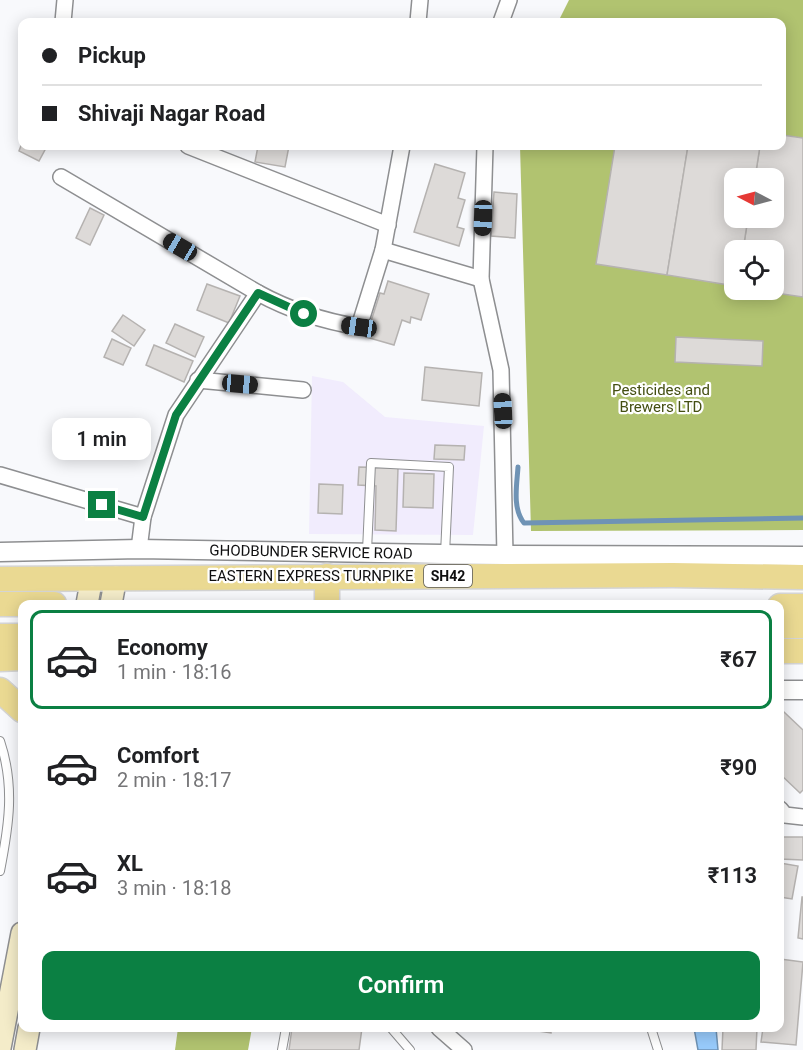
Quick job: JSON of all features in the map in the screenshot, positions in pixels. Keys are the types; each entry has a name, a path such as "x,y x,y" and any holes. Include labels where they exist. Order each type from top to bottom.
{"main road":[{"name":"EASTERN EXPRESS TURNPIKE","path":"0,579 327,576 754,566 803,577"},
{"path":"327,576 327,600"},
{"path":"88,600 92,577"},
{"path":"112,600 116,577"},
{"path":"0,604 18,604"},
{"path":"784,606 803,606"},
{"path":"784,626 803,626"},
{"path":"0,636 18,636"},
{"path":"784,651 803,651"},
{"path":"0,659 18,658"},
{"path":"0,690 16,707"},
{"path":"0,1048 18,954"},
{"path":"25,1050 28,1032"}],"street":[{"path":"63,18 65,0"},
{"path":"418,18 420,0"},
{"path":"502,18 509,0"},
{"path":"198,150 388,225"},
{"path":"62,177 284,307 324,322 359,327 383,250 401,150"},
{"path":"485,150 482,279 501,369 506,555"},
{"path":"383,250 482,279"},
{"path":"139,549 143,517 176,415 258,293"},
{"path":"198,380 303,390"},
{"path":"0,475 143,517"},
{"name":"GHODBUNDER SERVICE ROAD","path":"0,552 139,549 506,555 754,566 803,556"},
{"path":"784,690 803,690"},
{"path":"784,814 803,817"},
{"path":"444,1032 464,1050"}],"lane":[{"path":"367,553 371,463 449,467 445,554"},
{"path":"0,741 9,771 11,789 8,829 0,871"},
{"path":"282,1050 285,1032"},
{"path":"394,1032 410,1050"},
{"path":"652,1032 658,1050"}],"shaded area":[{"path":"312,376 343,382 385,417 484,426 473,535 309,534"}],"green space":[{"name":"Pesticides and Brewers LTD","path":"569,0 803,0 803,530 531,531 520,150 786,150 786,18 560,18"},
{"path":"177,1032 251,1032 248,1050 175,1050"}],"water":[{"path":"695,1032 716,1032 718,1050 698,1050"}],"building":[{"path":"786,136 803,138 803,297 784,294 784,240 745,240 746,228 784,228 784,168 757,168 759,150 786,150"},
{"path":"19,150 45,150 39,161"},
{"path":"257,150 288,150 285,167 255,162"},
{"path":"614,150 687,150 667,275 596,264"},
{"path":"687,150 759,150 757,168 724,168 724,228 746,228 745,240 724,240 724,284 667,275"},
{"path":"435,164 465,173 458,198 465,200 457,227 464,229 459,246 414,232"},
{"path":"494,192 517,194 515,238 491,236"},
{"path":"90,208 104,215 90,245 76,238"},
{"path":"388,281 429,294 421,320 411,317 410,323 402,320 394,345 366,337 380,293 384,294"},
{"path":"207,284 240,296 229,323 197,310"},
{"path":"123,315 145,330 134,346 112,331"},
{"path":"175,324 204,337 195,357 166,343"},
{"path":"676,337 763,341 762,366 675,362"},
{"path":"112,339 131,348 123,365 104,357"},
{"path":"154,345 193,361 184,382 146,365"},
{"path":"425,367 482,373 479,406 422,400"},
{"path":"435,445 465,446 464,460 434,459"},
{"path":"359,467 398,468 396,531 375,530 376,486 358,485"},
{"path":"404,473 434,474 433,508 403,507"},
{"path":"319,484 343,485 342,514 318,513"},
{"path":"784,712 803,730 803,790 800,793 784,778"},
{"path":"784,837 803,837 803,860 784,859"},
{"path":"784,864 798,866 792,899 784,898"},
{"path":"803,897 803,939 798,938"},
{"path":"784,960 803,962 796,1045 761,1042 762,1032 784,1032"},
{"path":"291,1032 361,1032 359,1050 289,1050"},
{"path":"723,1032 757,1032 756,1050 722,1050"}],"waterway":[{"path":"518,467 517,503 524,523 803,518"}],"route":[{"path":"102,505 143,517 161,453 176,415 258,293 284,307 304,314"}]}
